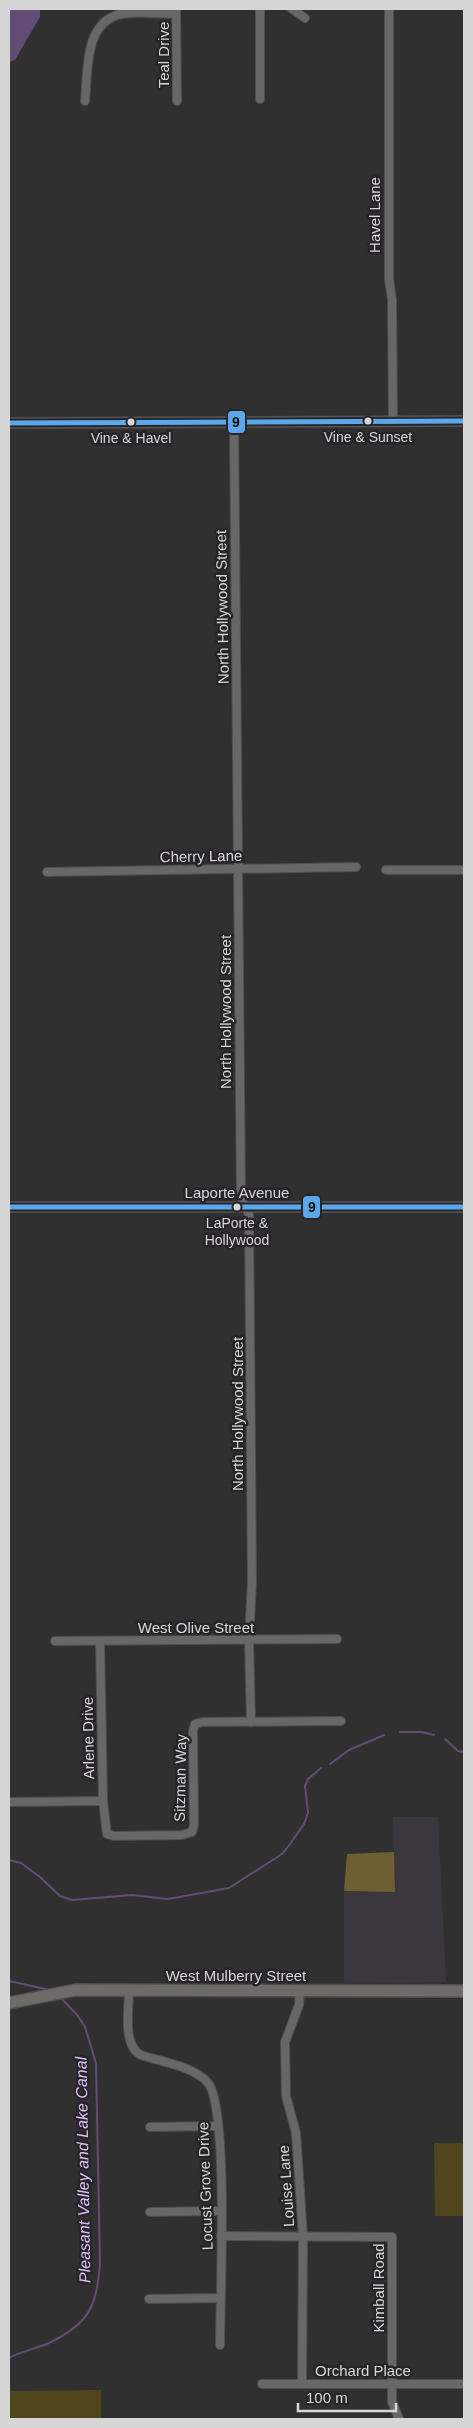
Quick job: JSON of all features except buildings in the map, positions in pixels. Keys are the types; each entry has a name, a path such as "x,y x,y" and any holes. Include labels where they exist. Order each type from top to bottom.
{"main road":[{"name":"West Mulberry Street","path":"9,2003 52,1993 129,1990 464,1991"}],"street":[{"path":"260,9 260,99"},
{"path":"292,9 305,18"},
{"name":"Havel Lane","path":"389,9 388,271 392,299 394,421"},
{"path":"85,101 92,42 102,24 111,18 123,14 176,11"},
{"name":"Teal Drive","path":"176,11 177,101"},
{"path":"9,423 464,421"},
{"name":"North Hollywood Street","path":"234,422 241,1198 247,1207 249,1215 252,1581 250,1640 251,1722"},
{"name":"Cherry Lane","path":"47,872 356,867"},
{"path":"386,870 464,870"},
{"name":"Laporte Avenue","path":"9,1207 464,1207"},
{"name":"West Olive Street","path":"55,1641 337,1639"},
{"name":"Arlene Drive","path":"100,1641 103,1801 107,1834"},
{"path":"251,1722 341,1721"},
{"name":"Sitzman Way","path":"107,1834 114,1836 182,1835 192,1832 194,1825 193,1731 195,1724 202,1722 251,1722"},
{"path":"9,1802 103,1801"},
{"name":"Locust Grove Drive","path":"129,1990 130,2042 132,2048 141,2055 193,2072 204,2079 215,2097 221,2150 220,2345"},
{"name":"Louise Lane","path":"300,1990 299,2005 285,2037 285,2090 296,2133 303,2236 302,2384"},
{"path":"150,2127 218,2126"},
{"path":"150,2212 221,2211"},
{"name":"Kimball Road","path":"221,2236 392,2236 392,2384 393,2408 399,2419"},
{"path":"149,2299 220,2298"},
{"name":"Orchard Place","path":"262,2384 464,2384"}],"shaded area":[{"path":"9,9 40,9 40,17 15,60 9,62"},
{"path":"393,1817 438,1817 446,1982 344,1983 344,1891 395,1892"},
{"path":"394,1852 395,1892 344,1891 347,1854"},
{"path":"434,2143 464,2143 464,2216 435,2216"},
{"path":"101,2390 101,2419 9,2419 9,2391"}],"waterway":[{"path":"400,1732 422,1732 434,1735"},
{"path":"330,1764 349,1750 384,1735"},
{"path":"445,1739 458,1751 464,1752"},
{"path":"9,1860 21,1863 40,1877 60,1896 72,1900 132,1895 168,1899 229,1888 282,1854 290,1844 304,1824 308,1813 305,1786 308,1779 321,1768"},
{"name":"Pleasant Valley and Lake Canal","path":"9,1981 50,1990"},
{"name":"Pleasant Valley and Lake Canal","path":"9,2358 63,2336 82,2321 93,2303 98,2279 100,2264 96,2063 85,2027 78,2016 60,1997"}],"transit line":[{"name":"9","path":"9,423 464,421"},
{"name":"9","path":"9,1207 464,1207"}],"place":[{"name":"Vine & Sunset","path":"368,421"},
{"name":"Vine & Havel","path":"131,422"},
{"name":"LaPorte & Hollywood","path":"237,1207"}]}
